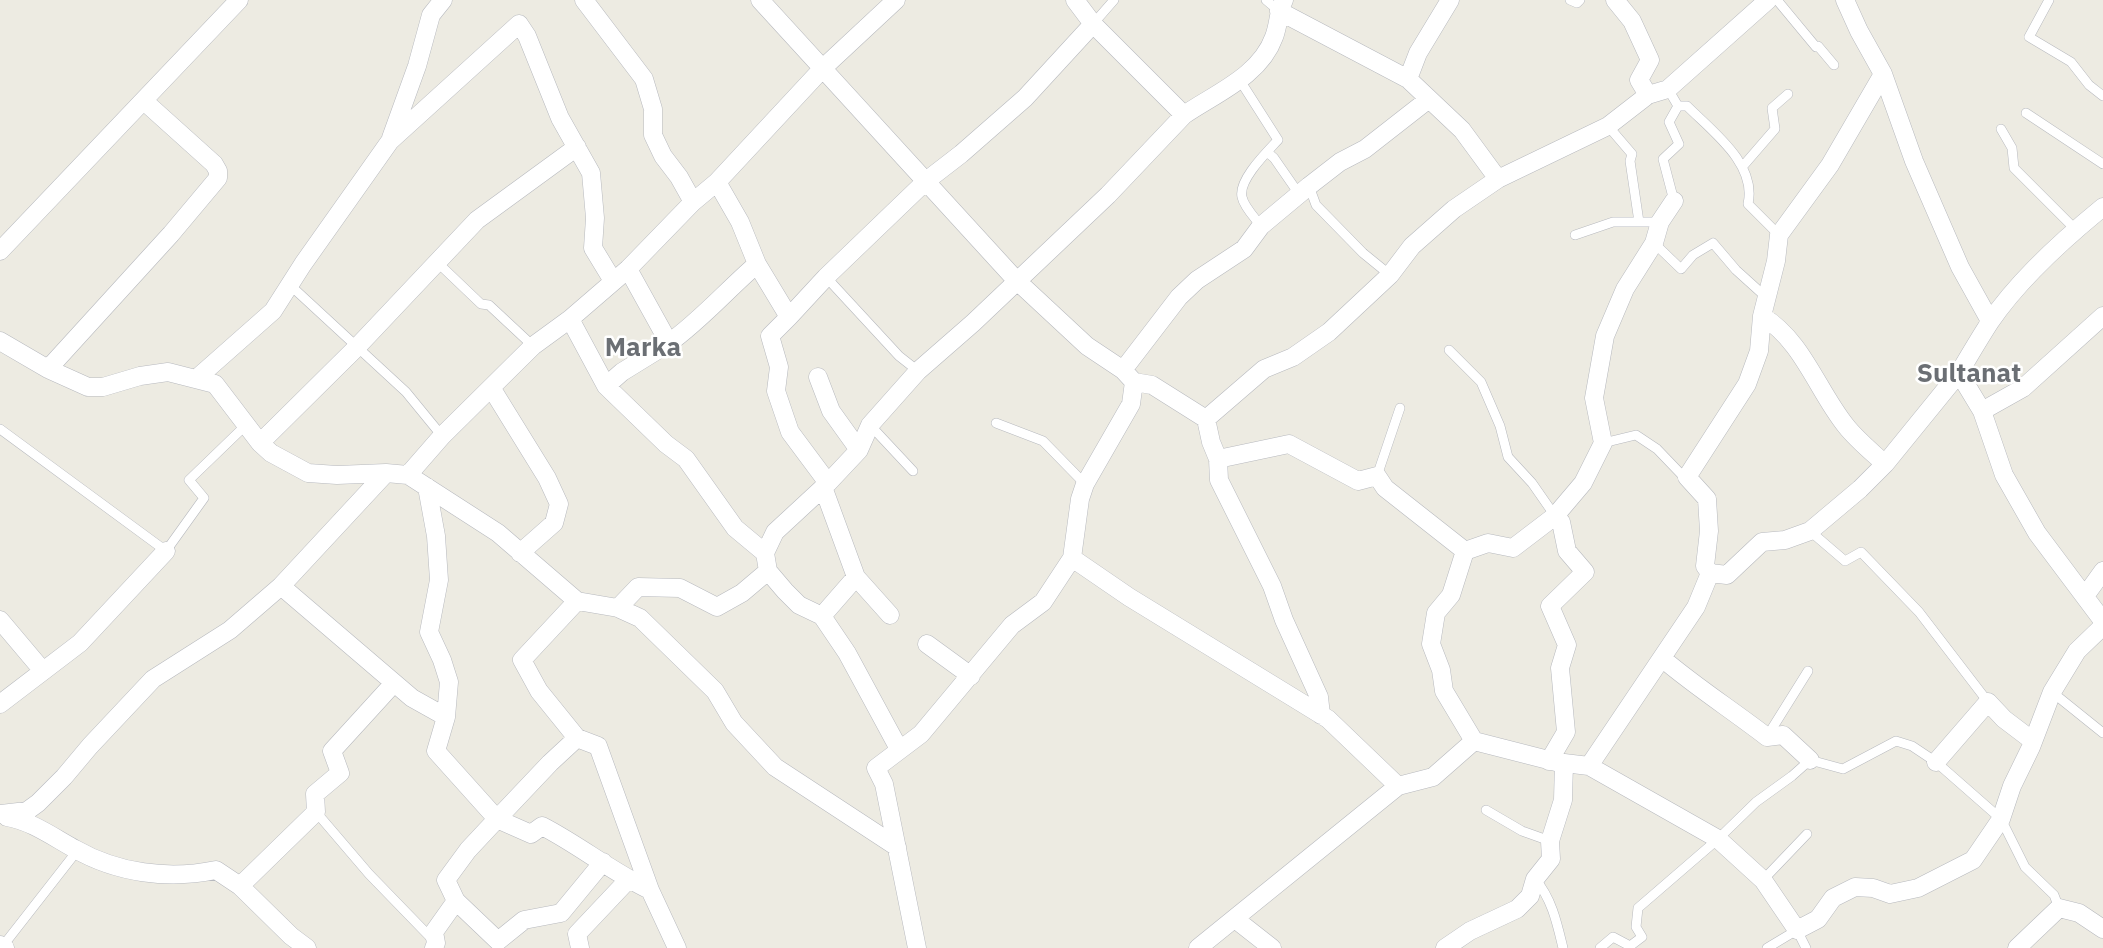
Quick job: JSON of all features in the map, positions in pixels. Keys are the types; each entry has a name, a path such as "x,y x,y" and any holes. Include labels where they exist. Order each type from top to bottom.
{"street":[{"path":"0,251 239,0"},
{"path":"390,141 417,65 431,15 443,0"},
{"path":"584,0 644,79 653,109 653,135 663,156 693,202"},
{"path":"760,0 1016,280 1087,346 1129,377 1152,385 1206,419 1218,459 1219,480 1272,586 1284,620 1319,697 1321,715"},
{"path":"408,475 442,436 533,346 570,319 628,269 693,202 717,183 823,68 896,0"},
{"path":"1075,0 1093,23 1184,115"},
{"path":"1408,79 1418,53 1450,0"},
{"path":"1615,0 1632,21 1650,60 1639,80 1648,95"},
{"path":"1206,419 1264,369 1293,357 1329,332 1390,275 1412,246 1454,209 1498,179 1608,126 1648,95 1668,89 1768,0"},
{"path":"1845,0 1884,74 1914,161 1960,267 1990,321"},
{"path":"899,749 846,653 822,616 799,605 768,571 765,553 775,532 859,450 870,425 918,371 973,323 1108,195 1184,115 1242,78 1263,59 1275,36 1276,4 1408,79 1462,130 1498,179"},
{"path":"890,615 856,577 826,485 790,432 776,391 779,367 770,336 826,277 926,181 961,155 1025,99 1093,23"},
{"path":"196,379 273,311 390,141 519,24 527,36 560,118 590,173 595,218 593,248 613,281"},
{"path":"1884,74 1830,165 1779,235 1776,261 1762,316 1759,351 1746,384 1687,477 1707,499 1709,531 1705,566 1710,573 1727,575 1762,542 1785,540 1810,531 1860,489 1885,464 1959,373 1990,321 2012,293 2075,229 2103,207"},
{"path":"917,948 884,784 876,768 921,734 1012,625 1043,602 1072,558 1080,499 1085,484 1131,404 1129,377 1179,297 1197,280 1244,249 1261,226 1304,190 1340,162 1365,149 1429,99"},
{"path":"48,369 171,234 218,178 214,164 144,101"},
{"path":"260,443 357,347 477,220 577,147"},
{"path":"717,183 740,222 757,264 789,317"},
{"path":"1465,551 1488,543 1513,548 1555,516 1583,483 1603,443 1594,398 1605,336 1625,289 1654,243 1660,222 1674,201"},
{"path":"606,386 622,372 697,323 757,264"},
{"path":"628,269 669,343"},
{"path":"1762,316 1774,324 1793,344 1846,427 1885,464"},
{"path":"1982,411 2023,388 2103,316"},
{"path":"570,319 606,386 666,444 686,459 734,528 765,553"},
{"path":"0,341 48,369 88,387 103,387 140,376 168,372 215,384 260,443 271,453 308,473 408,475 498,533 577,601 618,608 639,618 715,691 734,723 775,767 897,847"},
{"path":"1959,373 1982,411 2004,475 2037,533 2103,621"},
{"path":"818,377 831,411 859,450"},
{"path":"492,389 547,478 559,504 554,523 520,553"},
{"path":"1218,459 1289,444 1358,481 1377,476 1385,488 1465,551"},
{"path":"0,815 27,811 38,803 153,679 230,629 281,586 386,473"},
{"path":"427,487 436,536 439,580 429,632 449,682 446,717 436,751 497,820 531,834 542,826 628,880 650,890"},
{"path":"1445,948 1470,931 1517,909 1530,897 1535,879 1551,859 1550,841 1563,800 1557,762 1566,732 1560,668 1567,645 1550,606 1585,572 1567,551 1561,522 1555,516"},
{"path":"0,704 80,643 166,551"},
{"path":"1465,551 1451,595 1436,613 1431,644 1441,670 1444,691 1474,741 1557,762 1589,766 1718,839 1763,880 1797,930 1818,919 1833,898 1855,887 1873,888 1891,894 1918,888 1973,860 2001,819 2052,692 2077,651 2103,626"},
{"path":"1072,558 1129,597 1321,715 1398,786"},
{"path":"618,608 638,587 680,588 717,607 742,593 768,571"},
{"path":"2085,596 2103,571"},
{"path":"1589,766 1696,607 1710,573"},
{"path":"822,616 856,577"},
{"path":"281,586 412,698 446,717"},
{"path":"577,601 522,660 539,691 577,738 598,746 650,890 677,948"},
{"path":"0,620 43,671"},
{"path":"928,644 971,676"},
{"path":"1663,659 1691,683 1767,737 1783,735 1810,760"},
{"path":"240,886 316,812 315,794 340,773 332,751 394,683"},
{"path":"1936,762 1988,702 2004,719 2033,741"},
{"path":"577,738 468,850 446,880 456,901 498,940 524,920 561,913 603,862"},
{"path":"1198,948 1398,786 1433,777 1474,741"},
{"path":"0,815 22,819 77,851 116,868 165,875 193,875 216,870 240,886 290,936 307,948"},
{"path":"580,948 577,934 628,880"},
{"path":"435,945 434,932 456,901"},
{"path":"2017,948 2059,908 2078,913 2103,929"},
{"path":"1235,919 1272,948"}],"lane":[{"path":"1093,23 1114,0"},
{"path":"1567,0 1577,4 1580,0"},
{"path":"1777,0 1834,65"},
{"path":"2049,0 2029,37 2071,62 2089,85 2103,96"},
{"path":"1242,78 1241,82 1278,140 1241,188 1242,200 1261,226"},
{"path":"1668,89 1678,106"},
{"path":"1743,166 1775,129 1772,108 1788,94"},
{"path":"1678,106 1688,106 1743,166 1751,192 1748,204 1779,235"},
{"path":"1674,201 1663,159 1679,144 1669,122 1678,106"},
{"path":"2026,113 2103,164"},
{"path":"1608,126 1632,154 1630,161 1639,222"},
{"path":"2001,129 2012,148 2014,168 2075,229"},
{"path":"1267,152 1363,253 1390,275"},
{"path":"1574,235 1613,222 1660,222"},
{"path":"1654,243 1681,269 1693,255 1713,243 1736,270 1767,298"},
{"path":"438,263 481,304 489,305 533,346"},
{"path":"826,277 899,356 918,371"},
{"path":"290,285 406,392 442,436"},
{"path":"1449,351 1481,382 1500,426 1508,457 1532,483 1555,516"},
{"path":"1377,476 1400,408"},
{"path":"996,424 1043,441 1085,484"},
{"path":"0,429 166,551 204,498 189,480 246,425"},
{"path":"870,425 913,471"},
{"path":"1603,443 1636,435 1657,449 1681,474 1694,467"},
{"path":"1810,531 1845,561 1861,552 1919,612 1988,702"},
{"path":"1767,737 1808,671"},
{"path":"2052,692 2103,733"},
{"path":"1600,948 1613,937 1630,946 1642,937 1636,928 1638,908 1718,839 1756,802 1793,776 1810,760 1843,769 1896,741 1912,746 1936,762 2001,819 2025,867 2054,895 2059,908"},
{"path":"1486,810 1522,831 1550,841"},
{"path":"316,812 435,945"},
{"path":"1763,880 1807,834"},
{"path":"2,946 77,851"},
{"path":"1535,879 1545,891 1557,920 1563,948"},
{"path":"1767,948 1797,930 1806,948"}],"district":[{"name":"Marka","path":"643,348"},
{"name":"Sultanat","path":"1969,374"}]}
